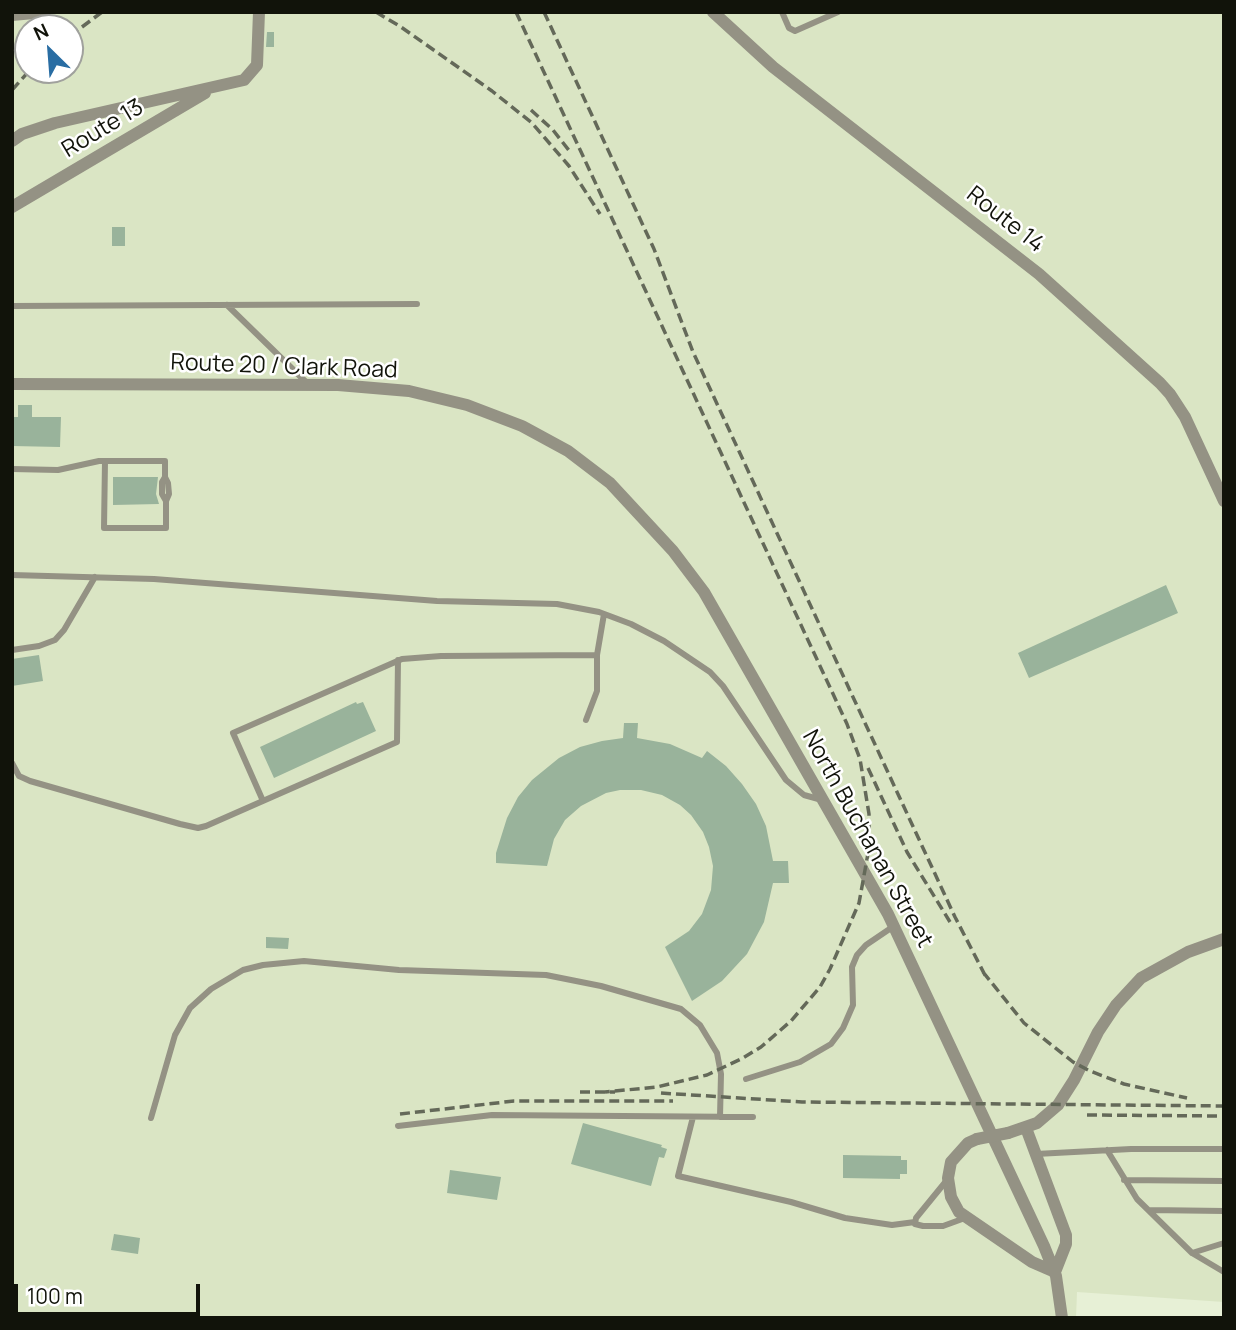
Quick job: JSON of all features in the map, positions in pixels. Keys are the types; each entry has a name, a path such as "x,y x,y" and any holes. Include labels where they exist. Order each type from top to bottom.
{"street":[{"path":"12,15 45,12"},
{"name":"Route 13","path":"12,141 22,134 55,123 244,80 254,71 259,52 260,12"},
{"name":"Route 14","path":"713,12 773,67 1039,274 1160,383 1191,429 1224,501"},
{"name":"Route 13","path":"12,207 215,87"},
{"name":"Route 20 / Clark Road","path":"12,384 372,387 440,398 495,415 547,439"},
{"name":"North Buchanan Street","path":"547,439 568,451 610,483 695,578 894,926 1033,1220 1055,1272 1062,1318"},
{"path":"1026,1128 1066,1235 1066,1244 1055,1272 1032,1262 959,1212 951,1197 948,1178 951,1162 968,1143 1026,1128 1049,1115 1074,1080 1098,1031 1116,1004 1141,978 1188,953 1224,939"}],"lane":[{"path":"782,12 789,28 795,31 838,12"},
{"path":"12,306 416,304"},
{"path":"227,305 308,385"},
{"path":"12,469 58,470 104,461 166,461 162,494 166,501 166,528 104,528 104,461"},
{"path":"12,575 166,580 437,601 557,604 604,614 664,641 710,672 723,686 786,780 804,795 823,800"},
{"path":"12,650 39,646 55,640 64,630 95,577"},
{"path":"586,720 597,691 597,656 604,614"},
{"path":"263,801 233,733 398,660 441,656 597,656"},
{"path":"12,763 16,773 30,781 192,827 206,826 397,742 398,660"},
{"path":"746,1079 800,1062 831,1044 843,1028 853,1005 852,967 857,955 866,945 894,926"},
{"path":"151,1118 175,1035 195,1003 222,981 243,970 304,961 399,970 546,975 601,986 681,1009 700,1025 717,1053 721,1074 720,1117"},
{"path":"398,1126 492,1115 753,1117"},
{"path":"693,1117 678,1176 792,1202 845,1218 892,1224 915,1222 923,1226 943,1226 965,1218"},
{"path":"1036,1154 1107,1150 1224,1150"},
{"path":"1107,1150 1137,1199 1192,1254 1224,1272"},
{"path":"915,1222 948,1178"},
{"path":"1124,1180 1224,1181"},
{"path":"1148,1210 1224,1211"},
{"path":"1192,1254 1224,1243"}],"shaded area":[{"path":"12,12 1224,12 1224,1302 1077,1292 1076,1318 12,1318"}],"building":[{"path":"267,32 274,32 274,47 266,47"},
{"path":"112,227 125,227 125,246 112,246"},
{"path":"18,405 32,405 32,417 61,417 60,447 12,446 12,417 18,417"},
{"path":"113,477 158,477 156,494 159,504 113,505"},
{"path":"1166,585 1178,613 1029,678 1018,653"},
{"path":"39,655 43,681 12,686 12,659"},
{"path":"356,702 363,702 376,731 274,778 260,747"},
{"path":"624,723 638,723 637,738 670,744 702,758 707,751 726,766 756,804 766,826 773,861 788,861 789,883 773,883 764,922 747,954 722,981 692,1001 665,947 689,931 702,914 711,890 713,866 703,832 680,805 662,795 641,790 606,793 581,806 565,820 554,839 547,866 496,863 496,853 507,818 518,797 532,780 559,758 580,747 623,738"},
{"path":"266,937 289,938 288,949 266,948"},
{"path":"583,1123 662,1145 661,1147 667,1149 664,1158 659,1157 651,1186 571,1164"},
{"path":"843,1155 901,1156 901,1160 907,1160 907,1174 900,1174 900,1179 843,1178"},
{"path":"450,1170 501,1177 497,1200 447,1193"},
{"path":"114,1234 140,1238 138,1254 111,1250"}],"railway":[{"path":"84,26 102,12"},
{"path":"376,12 492,91 532,123 569,166 600,214"},
{"path":"516,12 847,724 860,759 869,814 869,848 859,903 820,987 791,1021 761,1047 707,1075 657,1087 605,1092"},
{"path":"544,12 654,249 693,352 955,917 987,979"},
{"path":"12,90 17,84"},
{"path":"531,110 553,130 571,153"},
{"path":"868,768 907,852 950,922"},
{"path":"983,972 1024,1023 1073,1062 1124,1084 1187,1098"},
{"path":"580,1092 615,1092"},
{"path":"661,1093 802,1102 1224,1106"},
{"path":"400,1114 514,1101 673,1101"},
{"path":"1087,1115 1224,1116"}]}
